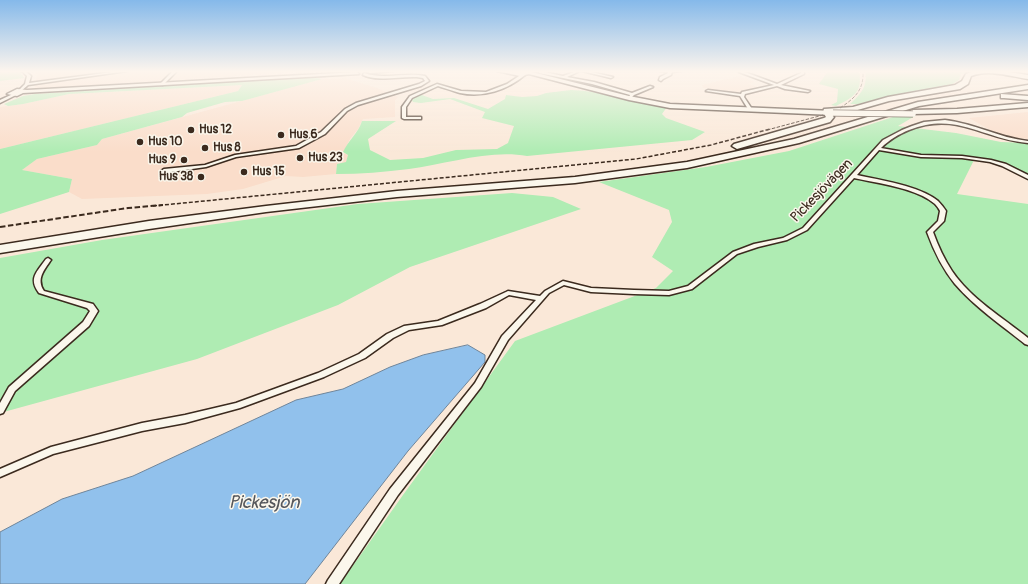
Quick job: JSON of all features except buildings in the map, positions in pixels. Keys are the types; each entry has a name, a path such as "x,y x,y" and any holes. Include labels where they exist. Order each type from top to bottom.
{"highway":[{"path":"664,163 727,149 827,120 830,117 831,112 854,109 892,98"},
{"path":"0,243 150,219 267,203 570,175 664,163 767,143 910,102 935,98"},
{"path":"0,249 148,225 266,209 390,195 575,180 687,165 789,143 914,110 972,98"},
{"path":"914,110 976,98"}],"street":[{"path":"164,172 206,166 235,156 297,147 323,132 346,110 357,104 376,98"},
{"path":"411,98 407,101 404,118 420,118"},
{"path":"641,98 682,107 735,110 857,112 914,110"},
{"path":"744,98 750,109"},
{"path":"735,110 750,109 831,112 914,110 965,113 1027,106"},
{"name":"Pickesjövägen","path":"332,584 394,492 478,385 505,338 540,298 553,288 563,283 591,290 660,293 684,291 698,283 735,253 756,245 785,238 805,229 885,141 901,131 913,126 940,121 961,124 1007,139 1028,142"},
{"path":"879,149 921,156 962,157 991,161 1004,165 1028,177"},
{"path":"854,176 911,190 934,199 940,205 942,212 941,220 930,232 939,255 951,274 980,303 1028,342"},
{"path":"0,411 12,389 86,324 94,311 90,306 41,292 36,286 36,279 48,260"},
{"path":"0,473 50,452 128,431 237,406 321,375 355,360 390,336 407,328 439,323 483,306 508,293 540,298"}],"shaded area":[{"path":"49,98 208,98 0,149 0,107"},
{"path":"251,98 397,98 395,100 395,117 363,119 343,153 348,155 346,162 337,164 336,174 303,177 286,176 243,189 207,194 82,199 69,192 72,179 22,170 37,159 97,145 102,139"},
{"path":"1028,112 1028,139 1001,136 969,118"}],"green space":[{"path":"18,98 49,98 8,106 4,104"},
{"path":"208,98 252,98 242,101 225,102 187,113 182,117 102,139 97,145 37,159 22,170 72,179 69,192 0,214 0,149"},
{"path":"414,98 455,98 488,109 505,99 626,98 667,107 662,114 666,118 705,132 692,140 527,156 499,154 409,169 372,173 336,174 337,164 346,162 348,155 343,152 362,121 396,121 368,139 370,150 390,160 423,158 456,150 497,149 508,143 514,126 482,118 485,112 450,99 421,103 413,102 412,100"},
{"path":"837,98 850,98 836,106 831,105 837,102"},
{"path":"856,98 880,98 858,104 850,104"},
{"path":"896,116 915,116 898,126 956,133 1001,142 1028,143 1028,179 1016,168 974,160 957,194 1028,204 1028,584 340,584 515,341 656,288 673,271 652,257 672,222 669,210 599,182 706,167 789,151"},
{"path":"512,193 553,197 581,209 410,267 338,305 197,359 0,413 0,258 102,240 358,204"}],"water":[{"name":"Pickesjön","path":"468,345 485,355 485,362 408,451 305,584 0,584 0,532 62,499 133,476 296,400 343,389 390,367 423,355"}],"railway":[{"path":"840,108 853,98"},
{"path":"767,130 823,115"},
{"path":"153,206 636,159 711,145 770,129"},
{"path":"0,227 128,208 163,205"}],"place":[{"name":"Hus 12","path":"191,130"},
{"name":"Hus 6","path":"281,135"},
{"name":"Hus 10","path":"140,142"},
{"name":"Hus 8","path":"205,148"},
{"name":"Hus 23","path":"300,158"},
{"name":"Hus 9","path":"184,160"},
{"name":"Hus 15","path":"244,172"},
{"name":"Hus 38","path":"201,177"}]}
